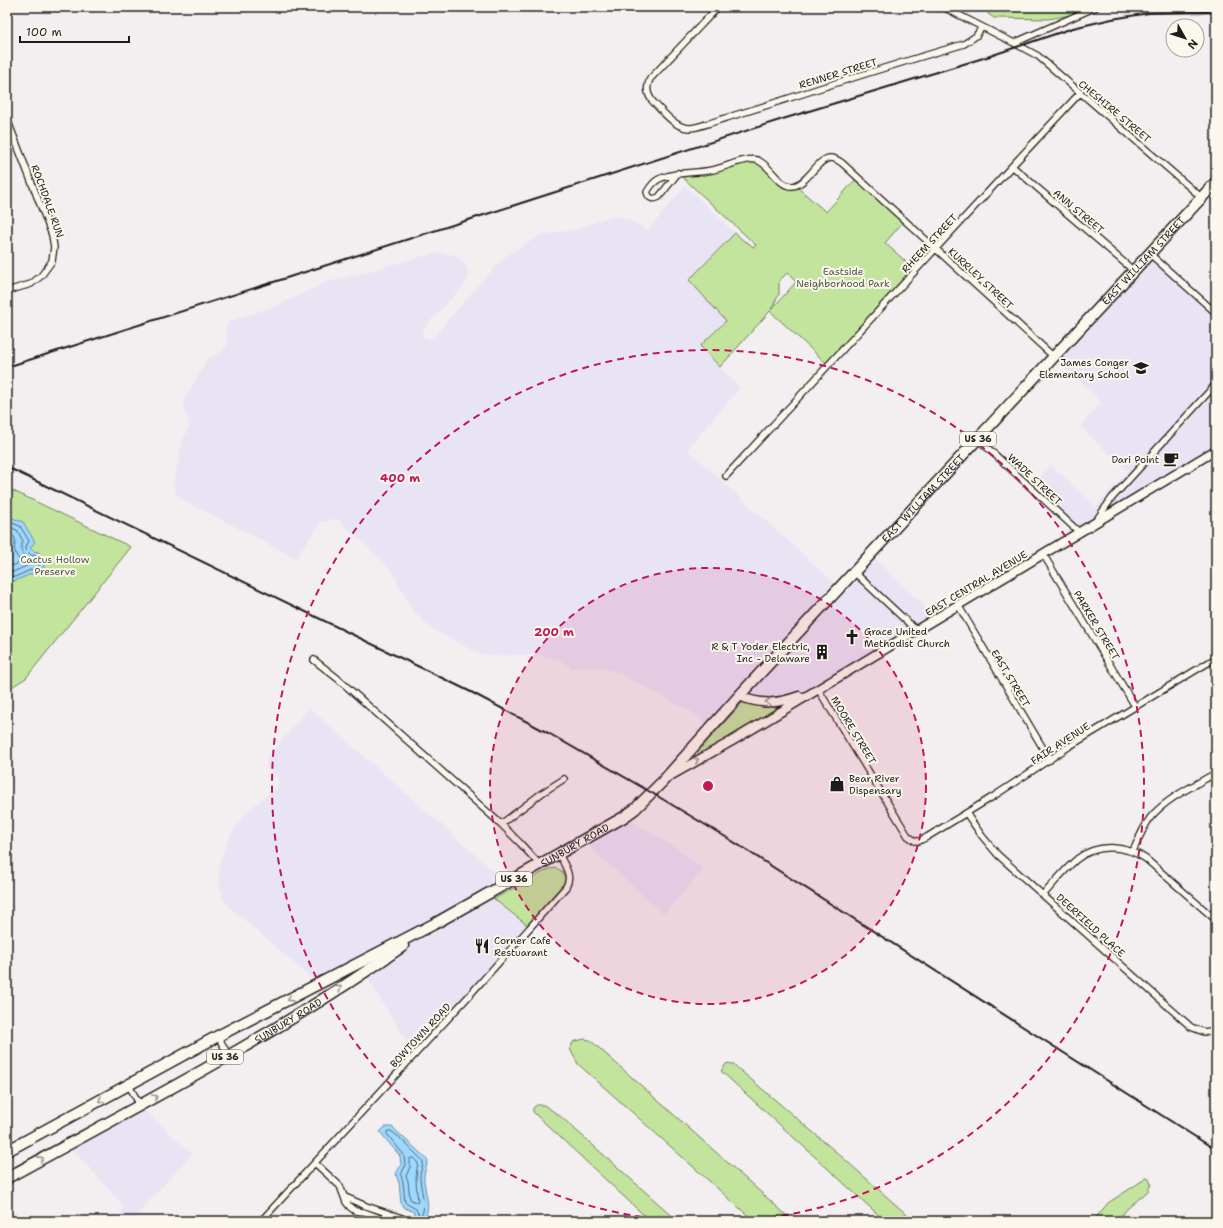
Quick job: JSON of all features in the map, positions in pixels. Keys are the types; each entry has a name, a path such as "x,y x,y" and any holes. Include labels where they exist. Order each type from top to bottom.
{"highway":[{"name":"EAST WILLIAM STREET","path":"663,781 739,696 1216,182"},
{"name":"SUNBURY ROAD","path":"7,1151 218,1036 436,923 540,865 624,817 635,809 663,781"},
{"name":"SUNBURY ROAD","path":"7,1178 228,1056 312,1006 373,967 436,923"}],"main road":[{"name":"EAST CENTRAL AVENUE","path":"663,781 1216,450"},
{"path":"739,696 763,703 787,701 818,689"}],"street":[{"name":"RENNER STREET","path":"718,7 650,79 648,83 648,94 651,99 674,122 684,127 691,128 964,44 976,36 982,27"},
{"path":"943,7 1014,43 1096,7"},
{"name":"CHESHIRE STREET","path":"1014,43 1038,56 1080,93 1108,115 1201,198"},
{"name":"RHEEM STREET","path":"726,476 1080,93"},
{"name":"ROCHDALE RUN","path":"7,119 52,235 54,247 52,261 41,276 31,284 7,291"},
{"name":"KURRLEY STREET","path":"678,173 712,170 746,160 758,161 768,167 787,185 793,186 800,184 824,160 831,158 836,159 936,248 1054,357"},
{"name":"ANN STREET","path":"1012,166 1134,271"},
{"path":"678,173 659,197 651,199 648,196 647,192 650,186 656,180 678,173"},
{"path":"1150,254 1216,313"},
{"path":"1094,524 1112,498 1216,384"},
{"name":"WADE STREET","path":"978,439 1079,532"},
{"name":"PARKER STREET","path":"1043,554 1135,706"},
{"path":"854,572 916,630"},
{"name":"EAST STREET","path":"958,605 1050,760"},
{"name":"FAIR AVENUE","path":"913,840 919,841 966,813 1135,706 1216,658"},
{"path":"314,660 337,678 501,824 540,865"},
{"name":"MOORE STREET","path":"818,689 908,836 913,840"},
{"path":"1133,851 1145,827 1158,810 1216,773"},
{"path":"501,824 542,793 564,779"},
{"name":"DEERFIELD PLACE","path":"966,813 991,847 1191,1027 1204,1032 1216,1030"},
{"path":"1043,895 1078,858 1098,849 1122,848 1133,851 1153,864 1216,920"},
{"name":"BOWTOWN ROAD","path":"261,1221 470,994 566,887 569,876 559,854"},
{"path":"218,1036 228,1056"},
{"path":"128,1084 140,1105"},
{"path":"315,1163 340,1186 350,1207 355,1211 365,1209 385,1213 402,1218 404,1221"},
{"path":"345,1197 385,1220 385,1213"}],"shaded area":[{"path":"685,186 735,233 689,280 727,321 700,347 740,388 687,449 843,591 874,558 933,614 817,685 787,698 770,700 747,699 716,732 694,713 617,672 599,667 572,668 560,659 538,655 498,656 480,654 431,628 411,608 392,571 337,519 321,522 296,558 181,499 176,493 173,486 183,439 189,427 188,418 184,411 184,401 207,359 221,352 227,345 226,326 229,321 276,306 325,283 434,253 456,255 465,264 469,274 467,282 424,328 422,336 428,339 433,338 480,283 507,255 541,235 577,229 608,217 621,217 648,230"},
{"name":"James Conger Elementary School","path":"1150,260 1216,319 1216,443 1079,528 1032,485 1051,465 1096,507 1128,471 1080,426 1102,402 1057,361"},
{"path":"309,708 513,888 494,899 527,925 413,1052 366,976 333,997 225,903 219,885 219,863 232,832 249,809 276,789 279,782 277,776 267,768 266,760"},
{"path":"631,821 678,850 704,869 664,914 588,846"},
{"path":"143,1109 192,1154 139,1212 135,1221 126,1221 122,1216 122,1204 71,1148"}],"green space":[{"path":"994,7 1086,7 1071,15 1048,19 994,18 988,14"},
{"name":"Eastside Neighborhood Park","path":"751,162 761,165 778,182 797,187 826,212 856,179 903,222 885,243 913,268 826,363 770,311 720,367 700,346 726,321 689,280 735,233 753,247 756,245 680,175","holes":["787,273 796,282 771,310 779,294 779,281"]},
{"name":"Cactus Hollow Preserve","path":"7,488 131,547 26,678 7,690"},
{"path":"743,702 756,705 768,705 793,702 700,755 697,752"},
{"path":"556,868 562,871 565,878 564,883 527,925 494,899 549,869"},
{"path":"584,1039 590,1040 793,1221 754,1221 578,1064 570,1049 573,1042"},
{"path":"729,1063 734,1065 842,1157 914,1221 885,1221 721,1071 726,1064"},
{"path":"537,1105 544,1105 560,1116 678,1221 650,1221 533,1112 533,1108"},
{"path":"1148,1177 1151,1184 1148,1191 1127,1209 1116,1221 1093,1221 1108,1203"}],"water":[{"path":"7,516 23,522 35,542 30,548 33,551 39,552 44,562 44,568 15,581 7,581"},
{"path":"385,1127 392,1127 428,1160 424,1181 428,1206 422,1221 416,1220 414,1212 405,1208 401,1203 399,1183 396,1174 401,1165 400,1156 380,1132"}],"railway":[{"path":"7,367 786,118 990,56 1073,28 1112,19 1149,13 1216,13"},
{"path":"7,467 471,692 550,734 729,839 1216,1150"}],"place":[{"name":"James Conger Elementary School","path":"1141,368"},
{"name":"Dari Point","path":"1171,459"},
{"name":"Grace United Methodist Church","path":"852,637"},
{"name":"R & T Yoder Electric, Inc - Delaware","path":"822,652"},
{"name":"Bear River Dispensary","path":"837,784"},
{"name":"Corner Cafe Restuarant","path":"482,946"}]}
